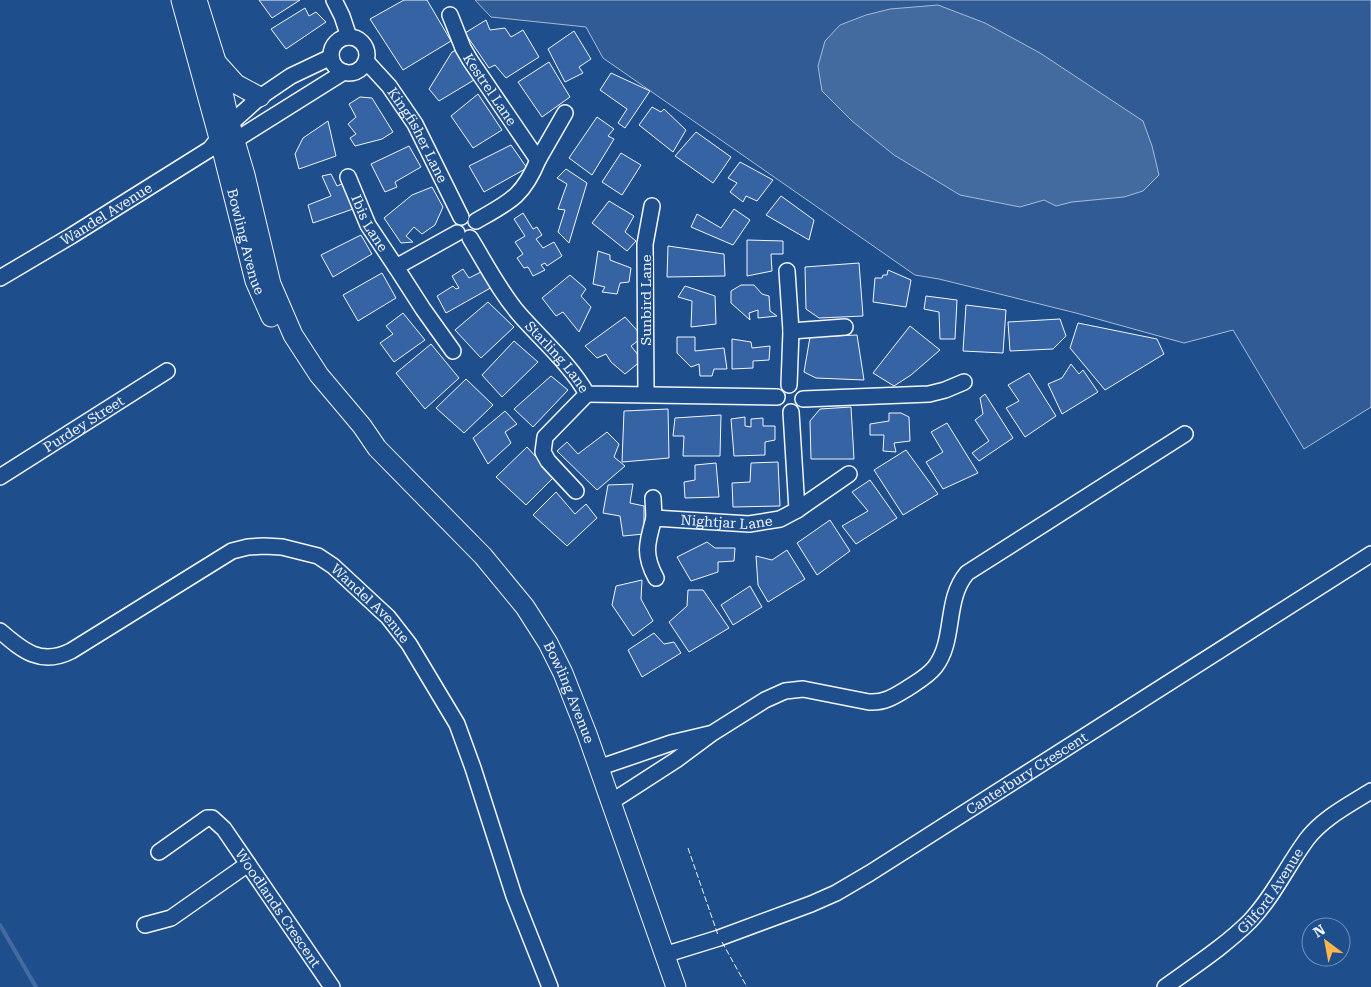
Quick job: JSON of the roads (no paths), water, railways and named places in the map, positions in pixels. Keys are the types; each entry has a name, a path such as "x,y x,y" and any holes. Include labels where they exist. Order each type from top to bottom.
{"main road":[{"name":"Bowling Avenue","path":"181,0 223,140 256,281 278,335 300,368 359,438 377,448 483,556 524,607 548,643 563,673 587,734 676,987"},
{"name":"Bowling Avenue","path":"197,0 216,62 223,140"},
{"path":"216,62 236,84 260,97"}],"street":[{"path":"334,0 349,37"},
{"name":"Kestrel Lane","path":"450,15 463,48 470,60 538,160"},
{"path":"349,37 360,41 364,45 367,55 366,61 357,71 351,73 338,69 333,64 331,57 333,45 343,38 349,37"},
{"name":"Wandel Avenue","path":"0,278 71,236 223,140 260,97 291,76 331,57"},
{"name":"Kingfisher Lane","path":"366,61 389,86 412,118 461,217"},
{"path":"223,140 344,72"},
{"path":"476,220 499,207 520,192 527,184 538,160 565,113"},
{"name":"Ibis Lane","path":"348,177 368,225 453,351"},
{"name":"Sunbird Lane","path":"646,394 645,244 652,206"},
{"path":"461,217 472,217 476,220 477,230 475,235 464,235 455,224 461,217"},
{"name":"Ibis Lane","path":"396,267 464,235"},
{"name":"Starling Lane","path":"464,235 515,308 570,370 587,394 777,397"},
{"path":"787,271 791,331 789,385"},
{"path":"791,331 846,327"},
{"name":"Purdey Street","path":"0,477 167,371"},
{"path":"804,399 929,394 946,390 964,382"},
{"path":"789,385 798,387 804,399 798,409 791,412 782,409 777,402 777,397 782,388 789,385"},
{"path":"576,491 548,461 543,452 545,437 587,394"},
{"path":"791,412 797,510"},
{"path":"611,802 676,760 711,734 775,695 792,689 803,689 877,703 893,698 925,677 936,666 946,643 958,586 967,573 1185,434"},
{"name":"Nightjar Lane","path":"654,518 749,524 780,519 797,510 849,474"},
{"path":"654,498 654,518 647,553 649,564 656,578"},
{"name":"Wandel Avenue","path":"0,631 13,642 37,656 55,658 71,651 232,551 248,547 282,547 318,556 340,572 388,617 408,644 457,724 514,896 550,987"},
{"name":"Canterbury Crescent","path":"664,955 687,949 811,904 836,893 1371,554"},
{"path":"598,768 670,743 711,734"},
{"name":"Gilford Avenue","path":"1165,987 1251,920 1308,838 1321,824 1371,791"},
{"name":"Woodlands Crescent","path":"159,852 207,818 212,818 224,829 332,987"},
{"path":"145,925 171,918 248,864"}],"waterway":[{"path":"0,925 36,987"}]}
